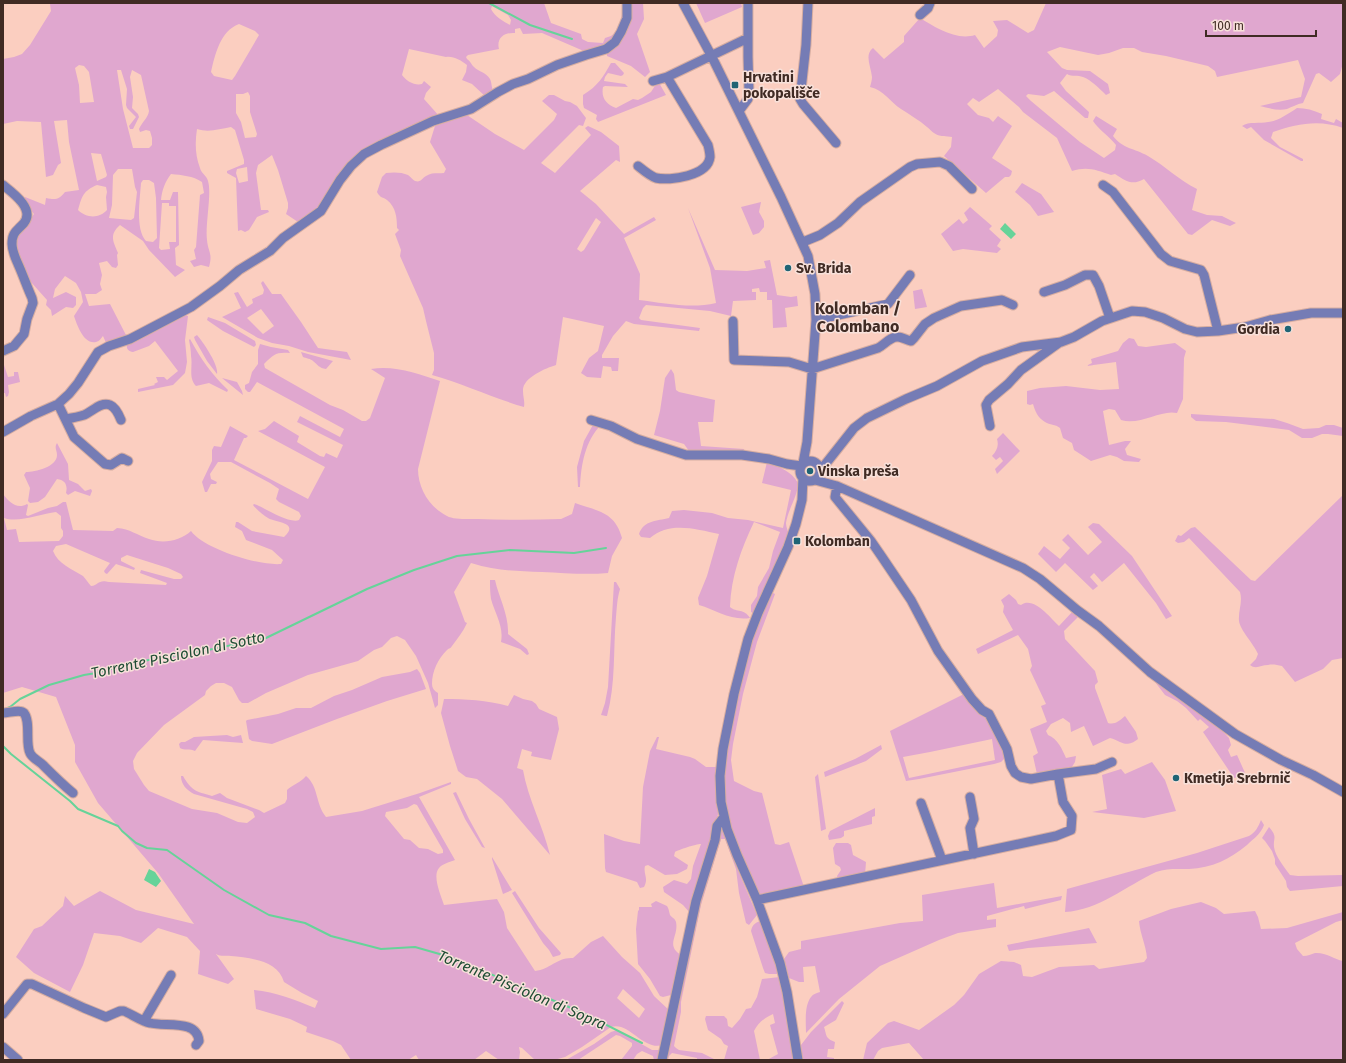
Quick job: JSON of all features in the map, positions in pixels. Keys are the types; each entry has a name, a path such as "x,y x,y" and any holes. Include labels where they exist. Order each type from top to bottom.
{"street":[{"path":"3,432 31,416 58,404 78,383 98,352 147,330 191,306 220,286 239,270 270,251 283,238 321,211 340,180 351,166 364,154 433,121 471,109 513,84 586,55 606,49 615,42 621,32 627,18 628,3"},
{"path":"683,3 739,111 802,242 808,256 815,294 816,320 807,442 802,470 802,500 788,547 756,617 748,639 741,664 720,776 721,802 724,817 737,855 757,900 780,963 787,992 798,1060"},
{"path":"739,111 748,99 749,92 748,3"},
{"path":"808,3 806,45 800,99 802,104 836,142"},
{"path":"920,15 928,8 930,3"},
{"path":"653,81 667,76 748,38"},
{"path":"638,166 656,178 680,179 697,172 708,164 710,158 708,145 667,76"},
{"path":"802,242 820,235 838,223 860,202 910,167 917,164 940,162 949,166 972,189"},
{"path":"3,184 22,202 28,217 15,231 12,243 13,253 33,303 26,319 24,334 14,346 3,351"},
{"path":"1103,185 1113,192 1161,254 1170,261 1201,270 1204,275 1218,331"},
{"path":"816,320 888,304 910,275"},
{"path":"1044,292 1065,285 1085,275 1093,276 1099,286 1110,318"},
{"path":"732,321 734,360 789,362 812,369 878,348 893,338 898,337 911,341 924,324 961,306 1002,300 1013,305"},
{"path":"802,500 814,480 819,475 820,471 833,454 854,428 867,418 937,386 982,361 1022,347 1061,342 1074,337 1102,321 1132,311 1145,312 1197,332 1245,327 1270,320 1311,314 1343,313"},
{"path":"990,426 986,405 989,400 1008,384 1021,370 1061,342"},
{"path":"58,404 74,437 105,464 111,465 122,458 128,461"},
{"path":"66,419 77,418 104,404 110,405 116,410 122,420"},
{"path":"590,420 611,426 638,439 686,455 742,455 769,459 787,464 802,470 808,481 814,480 835,485 1023,568 1040,579 1099,626 1150,672 1235,734 1343,792"},
{"path":"807,442 814,462"},
{"path":"814,462 833,454"},
{"path":"802,470 808,461 814,462 819,466 820,471 835,485 835,497 871,540 911,600 938,651 972,699 982,710 989,714 1007,749 1011,766 1015,773 1021,777 1032,779 1096,769 1112,762"},
{"path":"3,713 19,711 25,715 30,754 60,783 73,793"},
{"path":"757,900 1056,836 1071,830 1072,816 1063,802 1058,774"},
{"path":"970,797 974,819 970,828 974,854"},
{"path":"921,803 942,860"},
{"path":"662,1060 696,901 707,868 718,826 724,817"},
{"path":"144,1021 171,975"},
{"path":"3,1014 27,984 32,984 106,1017 120,1011 124,1011 144,1021 152,1023 189,1027 198,1035 199,1041 196,1045"},
{"path":"3,1047 18,1060"}],"shaded area":[{"path":"45,3 544,3 551,23 581,34 582,39 588,42 603,43 605,38 611,36 616,31 621,19 623,8 623,21 609,43 586,52 542,33 523,34 520,28 515,29 515,33 502,36 498,45 499,49 468,55 466,57 476,69 487,75 490,79 494,92 486,97 472,84 462,80 466,72 467,65 452,57 409,49 402,75 411,82 422,84 424,81 431,87 426,93 424,99 440,117 372,145 321,209 302,222 298,222 286,214 288,203 272,155 258,165 256,173 261,210 268,210 269,212 257,217 249,230 245,232 241,230 238,231 236,178 227,173 227,171 244,164 235,130 231,127 210,131 197,129 197,158 201,170 207,179 209,187 207,233 210,255 209,267 201,265 194,267 190,261 196,259 194,250 196,247 200,195 204,193 202,182 191,177 171,174 164,186 161,200 170,200 173,192 178,192 179,245 175,248 176,265 185,270 175,277 149,250 143,241 120,225 113,235 118,253 118,265 116,268 112,267 107,261 99,263 102,275 100,284 102,290 96,294 85,294 89,306 110,304 127,337 107,345 103,336 97,342 92,342 82,334 74,316 83,302 81,292 76,283 65,276 55,289 53,298 66,292 76,297 76,305 73,308 66,307 52,316 51,310 46,305 47,300 30,281 26,280 14,241 34,214 24,201 25,197 45,205 46,198 57,199 65,192 79,190 69,142 67,120 54,121 61,163 58,165 53,175 46,177 41,122 17,121 3,124 3,59 22,54 30,45 51,11 50,4","holes":["492,6 508,15 511,20 510,25 495,14 491,9","239,24 255,31 259,35 232,80 214,76 211,72 219,44 227,32","79,65 84,66 89,72 94,102 80,103 79,85 75,68","117,70 121,70 127,89 127,108 136,117 129,126 130,129 133,129 139,117 132,108 133,97 130,77 132,70 141,75 149,111 139,129 140,132 146,130 150,131 152,145 149,148 133,148 123,109","248,92 250,96 250,112 257,134 256,137 245,138 241,122 236,113 236,94","91,153 101,154 107,175 106,177 97,181","247,167 248,181 239,183 236,173 237,169","118,169 132,169 137,192 134,218 131,220 109,218 112,205 113,175","143,180 149,180 154,183 156,198 157,238 153,242 146,241 143,236 140,229 139,214 141,183","97,185 106,187 107,210 96,216 89,216 81,213 78,210 82,198 86,192","162,203 169,203 169,206 176,206 176,242 169,242 170,249 161,250 159,248"]},
{"path":"631,3 643,3 644,19 637,34 650,72 645,77 631,66 607,56 607,52"},
{"path":"696,3 741,3 742,7 705,23"},
{"path":"1046,3 1343,3 1343,63 1340,74 1331,82 1319,73 1316,74 1303,103 1280,110 1260,106 1301,97 1305,79 1298,60 1217,77 1215,71 1208,66 1142,52 1134,48 1123,48 1098,55 1060,47 1047,52 1062,68 1067,70 1090,71 1108,84 1110,93 1106,95 1086,78 1067,74 1060,83 1066,91 1089,112 1088,118 1085,118 1054,91 1044,96 1028,94 1026,96 1031,101 1080,142 1104,158 1115,150 1116,145 1093,121 1096,116 1117,129 1113,136 1121,143 1148,156 1197,189 1192,210 1207,215 1222,216 1236,223 1230,226 1212,220 1192,235 1188,234 1144,179 1136,182 1129,182 1115,174 1111,175 1092,169 1072,171 1057,138 1023,112 998,89 979,102 973,98 967,104 978,115 989,118 993,122 998,116 1012,126 992,158 1012,171 1011,175 1009,177 1005,177 986,193 944,156 951,147 952,137 941,136 933,133 921,122 897,106 883,93 870,87 872,77 868,57 873,48 884,59 904,42 904,36 920,18 953,35 975,35 984,48 997,36 998,30 993,21 1007,20 1028,33 1034,30"},
{"path":"611,63 615,63 624,73 621,76 608,73 604,81 625,84 628,87 603,87 605,100 612,106 616,108 633,99 638,100 642,98 651,92 658,81 666,95 598,122 596,119 597,115 584,108 583,95 600,81"},
{"path":"549,95 554,95 577,106 586,118 583,126 579,125 541,163 555,173 591,135 585,128 588,126 601,132 619,146 620,162 616,160 580,191 596,204 624,234 654,217 656,220 624,238 640,274 639,300 687,305 707,305 716,303 710,268 688,208 715,270 747,271 766,268 764,261 770,260 777,295 791,297 797,296 798,306 785,308 787,327 773,328 772,300 767,300 767,292 760,292 759,288 752,289 752,292 756,292 756,300 733,301 731,316 710,311 646,305 643,308 639,318 641,320 700,328 699,331 634,324 626,321 613,336 602,355 602,358 619,358 618,371 612,371 611,367 603,366 601,378 587,377 581,373 589,358 598,351 604,326 563,317 556,365 535,374 526,382 523,391 524,407 432,375 434,370 434,353 423,308 400,256 401,250 395,234 399,230 397,228 395,213 390,203 377,192 382,177 386,173 394,172 408,175 415,181 419,181 430,174 444,173 446,169 430,142 435,126 467,115 495,134 524,150 554,120 557,114 542,101","holes":["596,218 601,222 584,250 581,252 577,249"]},
{"path":"1297,108 1303,108 1322,114 1321,119 1334,123 1336,119 1343,123 1343,128 1334,125 1316,123 1299,125 1273,132 1271,138 1280,147 1303,159 1303,161 1264,140 1251,127 1247,129 1242,126 1245,124 1265,123 1272,121 1283,117"},
{"path":"1022,183 1041,194 1054,212 1038,216 1030,205 1015,192"},
{"path":"761,202 759,212 764,221 764,227 759,233 753,235 741,207"},
{"path":"970,207 992,226 989,229 1001,240 997,246 1001,249 997,253 963,249 953,251 941,234 959,219 963,224 968,220 964,213"},
{"path":"1005,223 1016,234 1011,239 1000,229"},
{"path":"263,281 272,294 281,294 318,348 347,352 351,360 308,352 289,346 272,343 258,338 222,317 241,308 234,293 238,292 247,307 253,303 252,299 263,294 264,290 261,283","holes":["261,309 274,326 263,334 247,318"]},
{"path":"922,289 927,307 915,309 913,291"},
{"path":"185,315 188,316 185,340 187,362 185,373 173,385 138,392 138,389 155,385 154,384 158,382 156,377 164,377 167,380 178,371 155,341 149,346 133,352 128,349 127,343"},
{"path":"208,317 225,323 255,341 256,345 254,347 223,331 207,320"},
{"path":"197,335 216,365 217,374 207,361 195,340 194,337"},
{"path":"1129,338 1134,339 1138,346 1146,347 1175,343 1186,351 1184,358 1183,399 1177,413 1164,413 1136,421 1121,420 1115,410 1109,409 1103,411 1109,445 1131,441 1125,449 1127,455 1141,459 1139,462 1124,461 1110,455 1091,461 1074,450 1072,443 1063,438 1060,428 1047,423 1040,418 1033,404 1027,404 1027,391 1040,388 1066,386 1100,390 1119,389 1116,362 1086,366 1092,363 1091,359 1118,351 1123,343"},
{"path":"190,339 207,366 228,390 227,392 209,383 196,386 191,376"},
{"path":"260,344 288,350 290,353 278,353 273,356 264,364 265,368 330,405 343,410 362,421 366,421 370,418 385,378 371,369 398,369 440,381 418,469 422,490 435,508 447,516 462,519 561,519 572,514 575,503 598,511 610,518 619,529 622,538 612,556 608,573 583,574 515,571 489,568 471,563 454,592 465,622 467,623 452,646 441,657 434,670 432,685 434,690 438,693 438,705 435,708 428,683 416,656 405,640 397,636 391,638 382,647 374,650 358,661 308,675 266,693 248,703 242,703 239,700 232,687 224,683 216,683 206,691 205,695 164,725 137,753 133,761 134,769 149,791 192,809 217,813 238,822 247,823 255,817 253,812 194,794 185,787 181,776 183,776 192,788 198,791 212,796 220,793 227,798 264,813 285,803 287,799 287,790 306,776 313,785 320,806 326,817 362,811 451,782 451,784 419,797 455,860 442,865 436,876 444,905 497,899 504,912 507,928 535,971 541,970 563,959 573,958 591,942 603,936 622,957 640,973 654,996 671,1012 663,1045 656,1046 649,1044 624,1028 618,1026 611,1027 565,1057 554,1060 535,1060 519,1047 519,1060 499,1060 486,1051 474,1060 419,1060 416,1055 408,1060 351,1060 341,1045 306,1032 307,1027 290,1019 256,1009 254,990 278,994 315,1008 318,1001 284,982 276,969 255,959 216,954 234,979 228,984 198,974 200,951 187,937 158,928 141,943 120,936 94,933 83,965 70,992 34,973 16,957 34,929 42,926 63,906 65,896 74,906 100,891 136,910 194,924 158,873 98,803 75,762 75,745 56,697 22,687 3,693 3,494 8,500 17,506 27,504 26,515 28,516 66,502 73,530 113,531 117,528 130,531 154,541 171,541 182,537 191,531 198,538 219,550 259,562 281,564 283,560 272,550 246,540 242,531 235,527 236,522 252,531 284,537 288,532 288,526 268,518 253,505 257,505 278,516 295,521 299,520 301,516 299,512 276,499 279,489 231,462 218,462 210,474 211,479 217,482 216,484 211,484 207,492 205,492 202,482 212,461 212,450 214,446 221,447 230,426 248,436 244,438 234,460 308,499 325,467 258,431 265,429 274,421 299,436 297,442 320,456 324,457 326,453 337,458 343,445 297,422 300,416 340,437 344,429 257,382 250,392 248,392 245,389 245,385 249,383 252,372 258,364 258,350","holes":["56,512 61,516 63,536 59,541 19,542 16,529 7,530 4,518 23,519","66,544 110,563 104,571 107,574 116,564 134,570 135,568 121,561 121,558 127,555 168,568 181,574 183,577 181,579 174,579 141,570 140,573 167,583 166,585 103,581 91,586 83,576 66,566 55,556 53,551 56,546","414,804 417,805 443,850 443,853 438,854 428,849 419,848 410,840 404,839 385,816 386,812 407,808","623,989 645,1009 639,1018 617,998"]},
{"path":"301,352 333,361 326,369 324,369 311,360 303,357"},
{"path":"3,362 8,377 14,376 14,372 18,372 20,382 8,385 9,392 8,396 6,397 5,393 3,393"},
{"path":"671,369 674,374 676,390 715,400 713,422 698,422 701,446 744,449 743,453 689,451 684,444 654,435 660,411 665,378"},
{"path":"222,378 237,382 243,395"},
{"path":"1191,414 1274,419 1303,429 1334,425 1343,428 1343,436 1322,434 1312,438 1302,438 1289,430 1226,422 1196,421 1191,417"},
{"path":"594,423 601,425 591,438 585,454 581,470 580,487 578,487 577,467 584,441"},
{"path":"1003,433 1020,451 997,474 995,469 1003,461 1000,457 996,460 992,456 997,448 997,439"},
{"path":"57,443 68,464 69,480 78,484 85,491 91,489 92,491 90,496 75,491 68,495 66,493 67,488 65,483 62,480 57,479 45,497 38,502 30,503 28,501 30,488 24,475 26,472 40,470 50,466 56,459"},
{"path":"767,462 789,472 798,483 798,488 786,523 789,535 753,613 751,612 751,605 757,596 758,587 769,568 780,532 754,522 738,563 732,585 730,607 745,613 750,618 743,619 730,617 699,605 698,598 707,576 719,534 701,530 674,528 657,533 650,538 641,537 639,534 644,526 669,518 672,511 684,510 712,513 728,518 748,520 783,528 791,490 762,483"},
{"path":"1343,495 1343,658 1332,660 1323,669 1295,682 1282,666 1265,665 1256,667 1250,665 1256,659 1258,654 1240,625 1240,592 1189,538 1184,542 1178,543 1175,541 1178,535 1181,536 1191,528 1195,527 1251,580 1255,581"},
{"path":"1093,523 1099,524 1132,556 1172,616 1166,619 1156,603 1124,563 1102,582 1094,573 1090,577 1098,586 1093,590 1065,563 1056,572 1038,554 1044,546 1060,559 1070,548 1062,540 1068,534 1088,555 1102,542 1088,527"},
{"path":"490,580 495,580 507,620 508,634 527,649 529,654 527,655 520,649 501,642 502,636 500,625 491,599"},
{"path":"614,582 616,582 620,589 615,629 612,691 606,716 601,715 608,687"},
{"path":"773,593 775,594 757,642 743,694 731,760 734,781 754,791 762,793 775,844 780,845 789,842 804,887 760,895 744,862 726,814 724,779 726,759 739,690 750,641"},
{"path":"1009,594 1018,604 1021,605 1031,603 1042,609 1059,626 1073,611 1078,617 1064,631 1065,639 1095,671 1098,682 1095,685 1095,688 1108,723 1115,723 1125,716 1136,732 1138,739 1127,744 1110,738 1093,746 1084,726 1071,732 1070,723 1063,718 1051,724 1046,731 1048,735 1059,745 1066,758 1076,756 1075,762 1070,770 1037,774 1033,756 1038,753 1030,729 1047,722 1041,706 1046,704 1030,670 1032,666 1028,649 1018,635 978,654 976,649 1013,630 1003,612 1004,606 1001,600"},
{"path":"417,669 426,689 387,701 272,744 252,741 249,739 247,720 278,714 296,708 311,708 334,696 382,677 410,672"},
{"path":"1156,680 1218,726 1229,738 1231,745 1228,750 1231,757 1237,755 1246,775 1234,778 1203,732 1209,727 1200,719 1198,721 1177,701 1165,695 1155,682"},
{"path":"964,694 979,713 990,722 998,737 1004,759 1001,762 994,764 906,781 890,731","holes":["992,739 995,760 909,778 903,757"]},
{"path":"514,695 532,701 539,709 557,717 559,729 551,760 531,756 532,752 522,749 517,768 523,770 528,791 550,855 502,799 477,779 466,777 458,771 441,713 444,699 476,700 508,706"},
{"path":"227,735 233,737 241,735 243,743 203,740 195,751 182,749 180,748 179,744 194,737"},
{"path":"657,737 659,737 656,749 690,757 706,767 717,767 718,814 713,840 690,913 683,905 664,892 663,887 674,880 687,884 691,879 693,866 701,844 687,847 675,852 674,856 688,865 687,869 677,874 665,875 648,865 645,866 645,884 644,887 640,888 637,882 606,872 605,868 604,834 624,841 640,844 643,787 650,751"},
{"path":"881,745 882,749 866,761 825,777 824,772 855,759"},
{"path":"1152,762 1165,780 1176,811 1144,818 1092,812 1107,809 1102,775 1121,769 1125,774"},
{"path":"818,774 826,829 821,831 815,777"},
{"path":"456,792 485,848 482,847 465,819 453,793"},
{"path":"875,808 875,816 872,817 872,824 844,831 844,836 841,838 829,840 828,836 830,831"},
{"path":"1261,820 1264,825 1257,836 1241,850 1220,862 1205,867 1168,869 1156,872 1101,902 1089,907 1065,912 1067,889 1197,853 1249,836 1258,827"},
{"path":"722,826 737,868 757,915 749,925 746,923 739,893 736,869 725,839 721,839 701,905 681,1002 681,1012 674,1046 679,1050 702,1053 716,1060 697,1060 697,1058 672,1053 668,1060 663,1060 693,923"},
{"path":"1269,827 1274,835 1274,847 1276,854 1290,875 1343,875 1343,886 1290,891 1287,887 1286,881 1275,864 1272,851 1262,838"},
{"path":"836,843 848,843 851,845 853,855 866,862 865,875 838,881 837,876 841,870 840,867 835,864 833,848"},
{"path":"492,857 512,890 503,894 492,859"},
{"path":"149,869 155,872 161,881 156,887 144,880"},
{"path":"994,883 997,908 1062,896 1061,900 1025,909 1024,906 987,916 987,920 996,919 996,927 958,933 880,966 839,999 806,1033 807,1005 812,996 820,992 815,966 803,967 804,982 799,982 789,978 784,959 789,952 801,949 801,941 900,923 923,921 922,895"},
{"path":"515,891 539,928 561,953 560,955 553,957 543,943 512,893"},
{"path":"656,901 667,906 670,915 676,921 673,944 676,951 681,955 671,995 663,997 660,996 650,979 638,964 636,929 639,907 652,907 651,904"},
{"path":"1201,902 1216,908 1224,914 1255,911 1261,929 1287,928 1343,912 1343,920 1336,922 1295,943 1297,949 1303,956 1319,953 1343,961 1343,1060 924,1060 909,1043 882,1048 878,1051 873,1060 863,1060 867,1043 888,1023 894,1021 919,1030 954,1005 964,995 979,974 1001,961 1014,962 1021,965 1023,976 1032,977 1059,967 1094,965 1099,969 1144,962 1147,958 1139,921 1171,909"},
{"path":"760,921 779,974 765,973 763,968 751,931 754,924"},
{"path":"1089,928 1097,943 1028,948 1009,951 1007,945"},
{"path":"780,977 794,1060 767,1060 778,1054 770,1025 775,1023 773,1014 762,1021 754,1031 760,1060 724,1060 728,1046 708,1030 705,1019 706,1016 724,1016 727,1019 728,1026 732,1028 746,1009 751,1008 757,997 762,979"},
{"path":"842,1001 844,1003 836,1020 824,1027 828,1038 835,1042 834,1049 828,1049 827,1057 834,1058 834,1060 806,1060 802,1058 801,1045 811,1032"},
{"path":"617,1030 652,1050 662,1050 660,1060 654,1060 653,1056 642,1051 637,1054 633,1060 621,1060 632,1046 632,1043 616,1035 578,1060 566,1060 594,1044 611,1032"}],"waterway":[{"path":"489,3 530,25 572,39"},
{"name":"Torrente Pisciolon di Sotto","path":"5,709 20,699 49,685 84,675 158,658 208,650 266,638 367,589 414,570 457,556 510,550 574,553 606,548"},
{"name":"Torrente Pisciolon di Sopra","path":"3,746 78,809 118,826 136,843 147,848 167,850 224,890 269,915 305,923 331,936 381,949 415,947 450,957 583,1013 642,1043"}],"place":[{"name":"Hrvatini pokopališče","path":"735,85"},
{"name":"Sv. Brida","path":"788,268"},
{"name":"Gordia","path":"1288,329"},
{"name":"Vinska preša","path":"810,471"},
{"name":"Kolomban","path":"797,541"},
{"name":"Kmetija Srebrnič","path":"1176,778"}],"district":[{"name":"Kolomban / Colombano","path":"858,317"}]}
